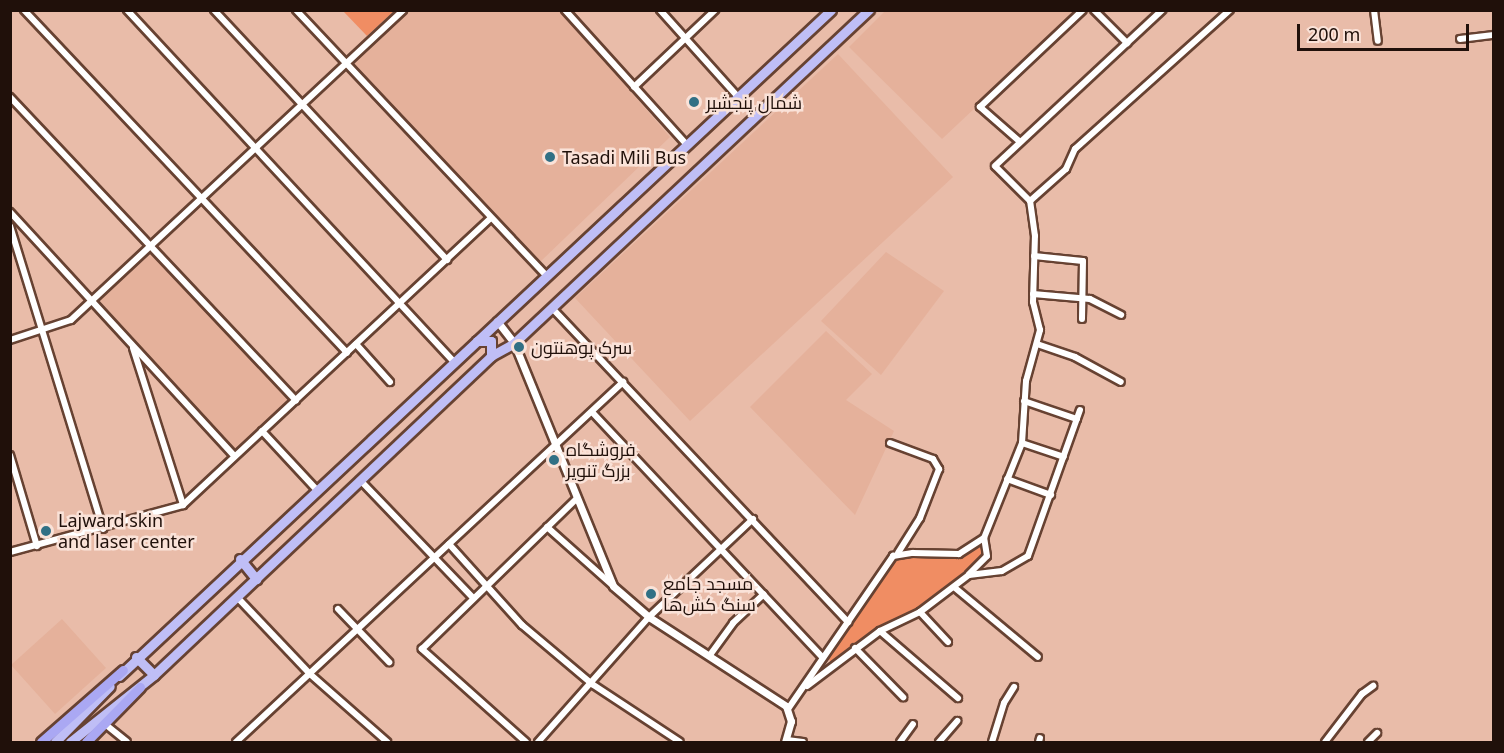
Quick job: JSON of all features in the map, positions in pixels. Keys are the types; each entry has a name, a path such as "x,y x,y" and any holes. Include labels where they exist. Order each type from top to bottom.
{"highway":[{"path":"40,742 123,670"},
{"path":"86,742 140,687"}],"main road":[{"path":"70,742 77,729 123,670 136,657 831,10"},
{"path":"55,742 140,687 154,675 491,356 514,343 869,10"},
{"path":"477,341 490,341 491,356"},
{"path":"240,559 256,579"},
{"path":"136,657 154,675"}],"street":[{"path":"24,10 347,353"},
{"path":"127,10 402,303 454,362"},
{"path":"214,10 447,260"},
{"path":"296,10 546,275"},
{"path":"10,340 71,320 403,10"},
{"path":"565,10 686,144"},
{"path":"660,10 738,97"},
{"path":"634,87 715,10"},
{"path":"1019,141 980,107 1083,10"},
{"path":"1094,10 1127,43"},
{"path":"801,690 880,631 920,612 969,575 987,556 984,538 1022,443 1024,401 1040,330 1033,294 1035,256 1029,201 995,166 1019,141 1162,10"},
{"path":"1029,201 1066,168 1075,149 1230,10"},
{"path":"1374,10 1378,41"},
{"path":"1460,39 1494,35"},
{"path":"10,97 296,400"},
{"path":"10,212 234,456"},
{"path":"10,552 103,529 183,505 491,218"},
{"path":"10,226 44,330 103,529"},
{"path":"1035,256 1083,261 1082,319"},
{"path":"1033,294 1082,298 1121,315"},
{"path":"552,308 848,622"},
{"path":"497,321 514,343 613,586"},
{"path":"356,344 390,382"},
{"path":"1037,344 1075,357 1121,382"},
{"path":"132,346 183,505"},
{"path":"236,742 623,382"},
{"path":"1024,401 1077,419"},
{"path":"969,575 1002,571 1028,556 1080,410"},
{"path":"592,412 822,658"},
{"path":"262,431 315,488"},
{"path":"788,709 867,591 920,518 939,469 933,459 890,443"},
{"path":"1022,443 1064,457"},
{"path":"10,455 37,546"},
{"path":"1007,479 1051,495"},
{"path":"360,480 473,598"},
{"path":"526,742 422,649 576,499"},
{"path":"538,742 592,684 649,616 753,519"},
{"path":"547,527 649,616 788,709 791,721 786,741 803,742"},
{"path":"898,550 959,554 984,538"},
{"path":"449,544 522,625 592,684 680,742"},
{"path":"954,587 1038,657"},
{"path":"710,655 733,623 764,594"},
{"path":"237,597 310,674 387,742"},
{"path":"338,609 389,662"},
{"path":"920,612 948,642"},
{"path":"880,631 958,698"},
{"path":"855,648 903,697"},
{"path":"1325,742 1362,694 1373,686"},
{"path":"992,742 1004,703 1014,687"},
{"path":"939,742 957,721"},
{"path":"105,724 127,742"},
{"path":"900,742 913,724"},
{"path":"1368,742 1377,733"}],"shaded area":[{"path":"343,11 394,11 367,36"},
{"path":"410,11 561,11 670,137 540,262 353,64"},
{"path":"885,11 1078,11 942,139 849,47"},
{"path":"838,54 953,177 690,421 575,298"},
{"path":"152,252 292,400 240,449 234,450 100,301"},
{"path":"886,252 944,291 881,375 821,321"},
{"path":"826,331 872,374 846,400 894,431 855,515 750,407"},
{"path":"983,543 984,558 923,610 892,621 834,664 827,658 899,556 962,557"},
{"path":"62,619 106,668 55,714 11,665"}],"place":[{"name":"شمال پنجشیر","path":"694,102"},
{"name":"Tasadi Mili Bus","path":"550,157"},
{"name":"سرک پوهنتون","path":"519,347"},
{"name":"فروشگاه بزرگ تنویر","path":"554,460"},
{"name":"Lajward skin and laser center","path":"46,531"},
{"name":"مسجد جامع سنگ کش‌ها","path":"651,594"}]}
